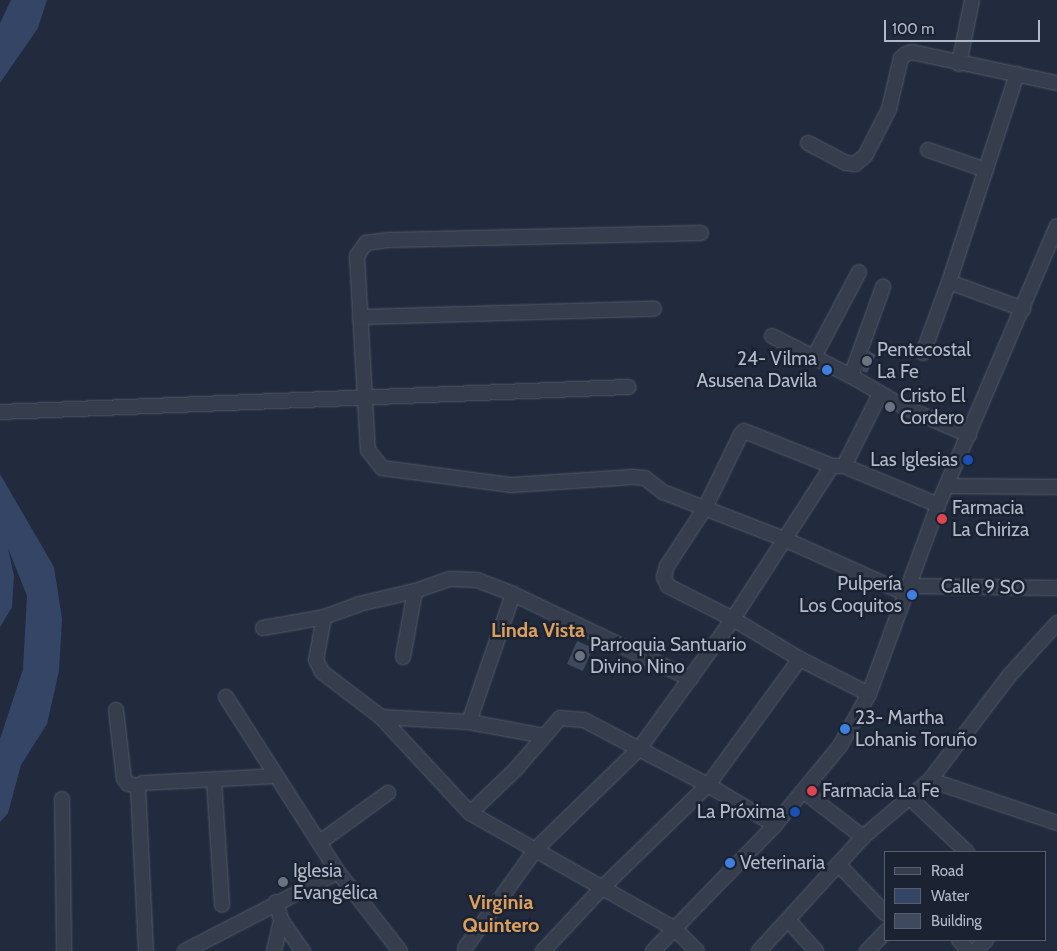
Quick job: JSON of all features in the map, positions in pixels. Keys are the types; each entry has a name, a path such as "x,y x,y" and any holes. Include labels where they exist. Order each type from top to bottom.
{"street":[{"path":"959,64 972,0"},
{"path":"808,143 846,163 855,164 865,156 889,109 901,58 912,52 959,64 1057,83"},
{"path":"923,353 950,282 1017,74"},
{"path":"928,150 986,170"},
{"path":"653,951 775,826 840,746 869,694 938,505 1057,226"},
{"path":"701,233 389,240 366,243 357,256 368,450 382,468 512,485 633,477 645,478 663,492 907,590"},
{"path":"814,357 859,272"},
{"path":"950,282 1023,308"},
{"path":"851,376 883,287"},
{"path":"360,317 654,309"},
{"path":"772,336 851,376 880,394 969,435"},
{"path":"0,412 366,399 629,387"},
{"path":"465,948 536,849 639,749 691,679 733,619 784,539 838,466 880,394"},
{"path":"869,694 800,660 733,619 668,586 664,577 667,566 705,508 740,434 744,431 938,505"},
{"path":"947,486 1057,487"},
{"path":"263,628 324,617 359,604 416,591 450,579 477,580 513,594 691,679"},
{"name":"Calle 9 SO","path":"907,590 1057,588"},
{"path":"403,657 416,591"},
{"path":"469,722 513,594"},
{"path":"324,617 316,660 322,672 381,717 470,813 675,929 697,951"},
{"path":"760,951 863,837 930,780 1009,676 1057,624"},
{"path":"543,951 602,888 708,785 800,660"},
{"path":"226,697 338,872 400,951"},
{"path":"116,710 124,779 128,784 138,786 143,783 275,776"},
{"path":"381,717 469,722 544,736"},
{"path":"470,813 516,769 560,718 584,720 708,785 775,826"},
{"path":"214,780 222,905"},
{"path":"930,780 1057,824"},
{"path":"138,786 146,951"},
{"path":"803,791 863,837"},
{"path":"320,842 388,793"},
{"path":"909,797 963,851"},
{"path":"62,799 64,951"},
{"path":"838,864 884,912"},
{"path":"185,951 276,902 338,872"},
{"path":"276,902 281,920 303,951"},
{"path":"274,951 281,920"},
{"path":"788,920 816,951"},
{"path":"867,951 884,933"},
{"path":"960,941 969,951"},
{"path":"975,951 985,941"}],"water":[{"path":"11,0 47,0 38,28 0,83 0,23"},
{"path":"0,474 54,567 62,619 59,671 47,724 21,765 8,813 0,822 0,739 23,669 27,596 8,548 14,576 12,607 0,627"}],"building":[{"path":"869,351 876,355 867,373 862,371"},
{"name":"Parroquia Santuario Divino Nino","path":"577,641 593,648 583,671 567,664"}],"place":[{"name":"Pentecostal La Fe","path":"867,361"},
{"name":"24- Vilma Asusena Davila","path":"827,370"},
{"name":"Cristo El Cordero","path":"890,407"},
{"name":"Las Iglesias","path":"968,460"},
{"name":"Farmacia La Chiriza","path":"942,519"},
{"name":"Pulpería Los Coquitos","path":"912,595"},
{"name":"Parroquia Santuario Divino Nino","path":"580,656"},
{"name":"23- Martha Lohanis Toruño","path":"845,729"},
{"name":"Farmacia La Fe","path":"812,791"},
{"name":"La Próxima","path":"795,812"},
{"name":"Veterinaria","path":"730,863"},
{"name":"Iglesia Evangélica","path":"283,882"}],"district":[{"name":"Linda Vista","path":"538,630"},
{"name":"Virginia Quintero","path":"501,914"}]}
